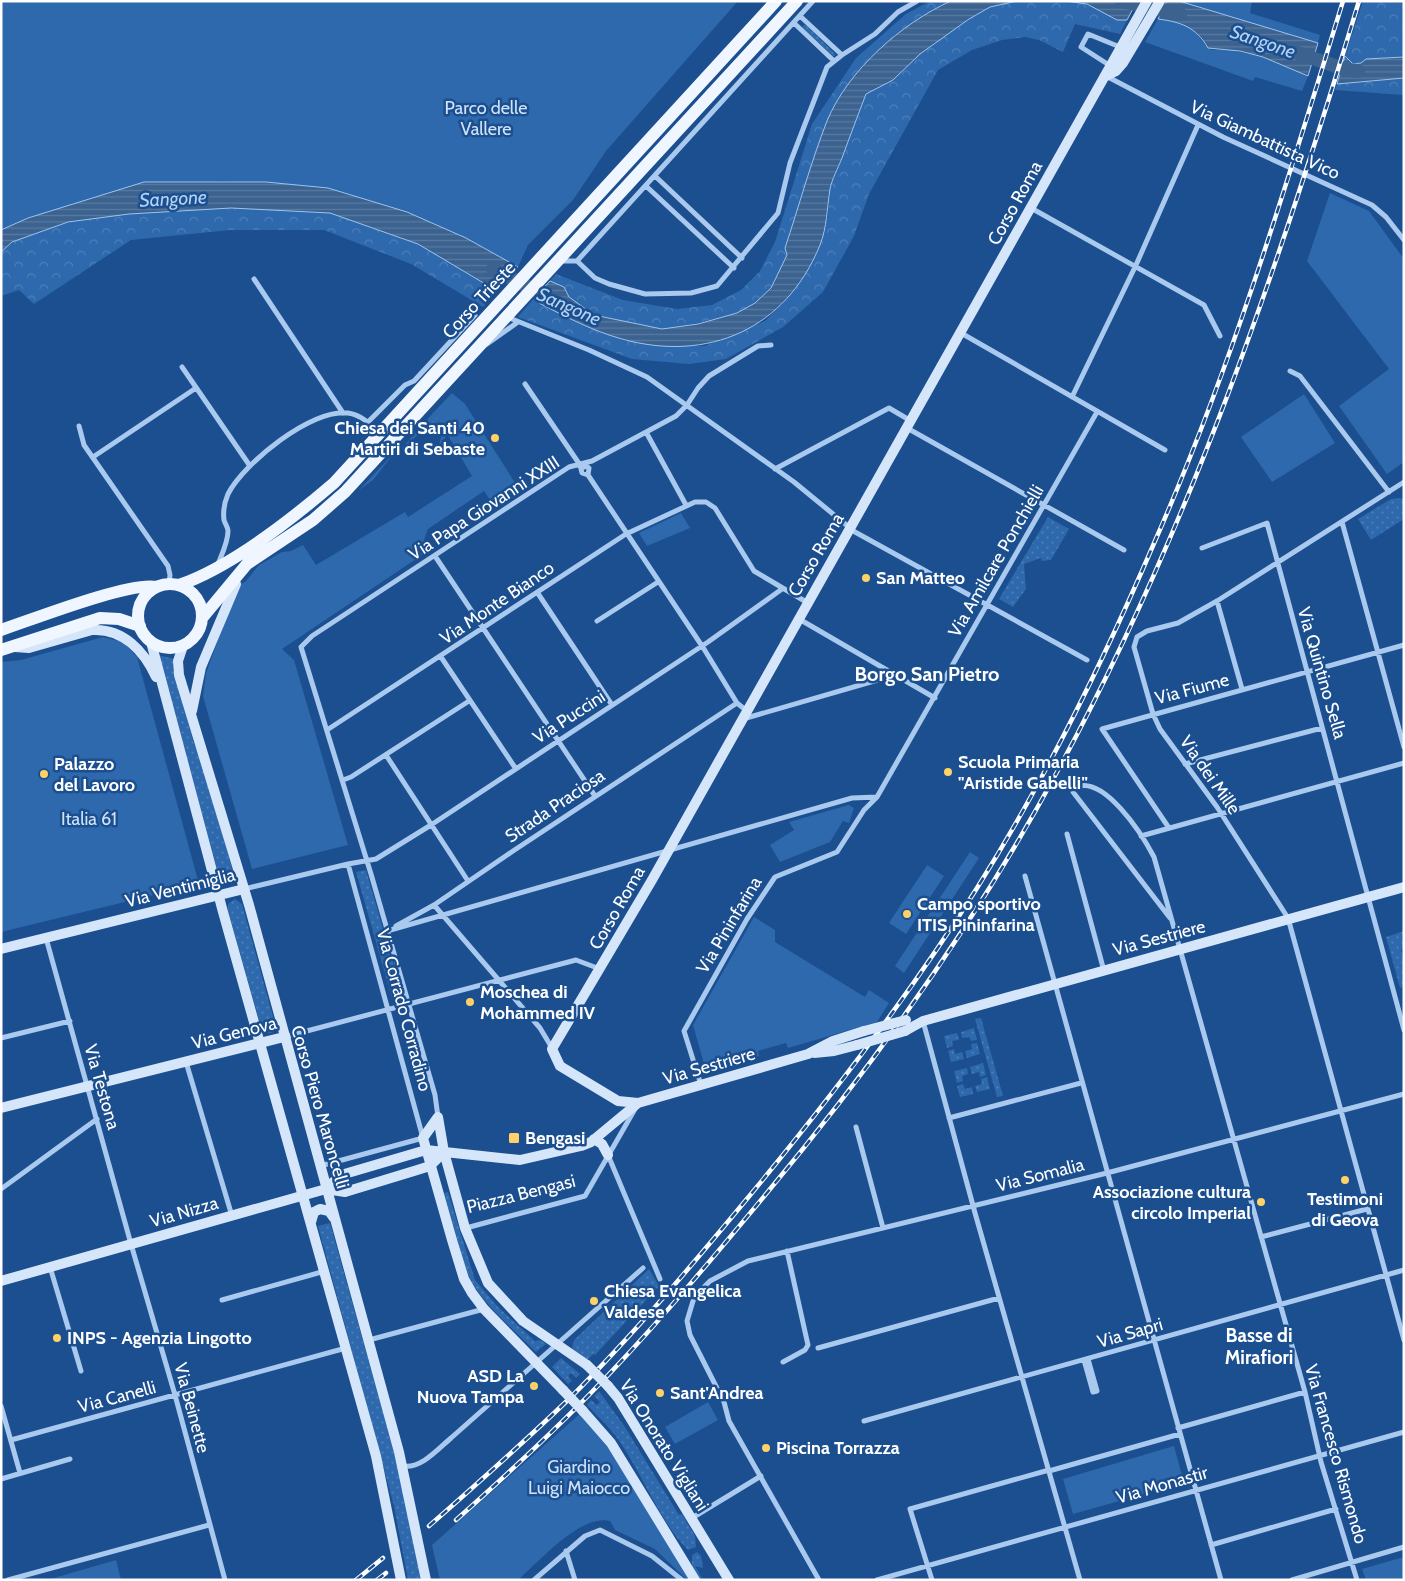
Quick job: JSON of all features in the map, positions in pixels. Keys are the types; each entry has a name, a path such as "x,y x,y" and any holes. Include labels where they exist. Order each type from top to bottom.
{"main road":[{"name":"Corso Trieste","path":"168,586 200,578 304,509 334,483 776,1"},
{"name":"Corso Trieste","path":"203,617 246,564 313,520 345,492 477,350 513,316 557,264 797,1"},
{"name":"Corso Roma","path":"552,1049 601,970 1106,76 1109,65 1147,1"},
{"name":"Corso Roma","path":"1106,76 1116,71 1139,38 1160,1"},
{"path":"191,715 201,667 231,590 246,564"},
{"path":"168,586 148,593 140,605 140,626 151,642 260,1043 326,1271 376,1456 401,1580"},
{"path":"1,630 118,592 144,587 168,586 196,597 203,617 197,635 184,646 172,649 162,648 151,642"},
{"path":"6,648 100,618 119,619 140,626"},
{"path":"6,648 28,648 92,630 103,629 117,633 130,641 143,655 164,694"},
{"name":"Corso Piero Maroncelli","path":"184,646 177,668 244,889 403,1466 426,1580"},
{"name":"Via Sestriere","path":"552,1049 560,1066 618,1101 638,1103 808,1054 834,1051 857,1045 923,1021 1404,887"},
{"name":"Via Ventimiglia","path":"1,949 244,889"},
{"name":"Via Sestriere","path":"808,1054 833,1041 864,1031 906,1026"},
{"name":"Via Genova","path":"1,1108 284,1037"},
{"name":"Piazza Bengasi","path":"444,1152 520,1160 581,1146 594,1139 638,1103"},
{"path":"423,1138 438,1117"},
{"name":"Piazza Bengasi","path":"438,1117 444,1152 465,1228"},
{"path":"423,1138 442,1136"},
{"name":"Via Corrado Corradino","path":"423,1138 430,1166"},
{"path":"594,1139 602,1144 608,1155"},
{"name":"Via Nizza","path":"1,1281 326,1188 341,1175 426,1150 444,1152"},
{"name":"Via Nizza","path":"326,1188 345,1192 430,1166 444,1152"},
{"name":"Piazza Bengasi","path":"430,1166 464,1279 484,1309"},
{"path":"311,1222 314,1212 320,1209 329,1211 335,1219"},
{"name":"Via Onorato Vigliani","path":"465,1228 481,1269 496,1294 523,1321 587,1365 618,1398 729,1580"},
{"path":"484,1309 583,1411 611,1443 695,1580"}],"street":[{"path":"557,264 577,261 813,1"},
{"path":"577,261 595,278 645,294 705,291 717,286 778,214 782,190 799,136 827,67 842,54 875,34 898,12 917,1"},
{"path":"800,16 842,54"},
{"path":"794,23 834,61"},
{"path":"1109,65 1081,47 1088,34 1120,47"},
{"name":"Via Giambattista Vico","path":"1106,76 1198,125 1372,205 1386,217 1404,240"},
{"path":"1072,397 1136,265 1198,125"},
{"path":"655,176 742,258"},
{"path":"646,186 734,268"},
{"path":"1031,208 1136,265 1204,305 1220,336"},
{"path":"254,279 343,413"},
{"path":"368,422 405,385 414,381 475,315"},
{"path":"513,316 631,368 688,405 851,528 986,606 1087,660"},
{"path":"961,333 1165,450"},
{"name":"Via Papa Giovanni XXIII","path":"301,647 312,636 569,467 581,466 604,456 676,416 688,405 698,388 709,376 758,346 771,345"},
{"path":"182,367 250,466"},
{"path":"1290,371 1300,376 1389,492"},
{"path":"525,384 581,466 589,468 588,475 702,646 745,715 895,675"},
{"path":"93,457 196,388"},
{"path":"775,469 889,408 909,424 1044,505 1124,550"},
{"name":"Via Amilcare Ponchielli","path":"877,797 1097,412"},
{"path":"217,567 228,530 224,521 225,503 229,493 250,466 278,443 308,423 324,416 343,413 358,416 368,422 380,434"},
{"path":"79,426 84,444 168,566 170,575 168,586"},
{"path":"646,432 686,505 702,502 715,508 754,571 808,603"},
{"path":"1242,689 1217,601 1404,482"},
{"name":"Via Monte Bianco","path":"327,730 626,534 686,505"},
{"path":"1342,522 1404,747"},
{"name":"Via Quintino Sella","path":"1202,548 1267,523 1404,1030"},
{"path":"435,556 595,796"},
{"path":"597,622 658,582"},
{"name":"Via Puccini","path":"366,860 376,859 431,825 702,646 782,589"},
{"path":"537,592 612,705"},
{"name":"Via dei Mille","path":"1217,601 1178,623 1147,631 1137,637 1134,647 1153,714 1160,729 1220,814 1288,918 1404,1340"},
{"path":"798,619 935,698"},
{"name":"Via Fiume","path":"1169,828 1102,729 1404,645"},
{"name":"Via Corrado Corradino","path":"301,647 343,780 435,1095 438,1117"},
{"path":"441,657 516,769"},
{"path":"343,780 386,755 469,701"},
{"name":"Strada Praciosa","path":"387,931 434,905 737,702"},
{"path":"1185,764 1322,728"},
{"path":"386,755 468,881"},
{"path":"1141,836 1404,763"},
{"name":"Via Francesco Rismondo","path":"1170,918 1073,792 1074,788 1078,786 1092,787 1119,804 1154,857 1356,1580"},
{"path":"387,931 852,798 877,797"},
{"name":"Via Pininfarina","path":"701,1085 684,1031 747,919 774,877 837,852 864,810 877,797"},
{"path":"1067,834 1104,970"},
{"name":"Via Ventimiglia","path":"244,889 366,860"},
{"name":"Via Corrado Corradino","path":"348,864 423,1138"},
{"path":"1025,876 1081,1083 1221,1580"},
{"path":"434,905 540,1028 552,1049"},
{"name":"Via Testona","path":"46,938 131,1244"},
{"name":"Via Genova","path":"284,1037 576,960 601,970"},
{"path":"1,1038 70,1021"},
{"path":"923,1021 999,1298 1080,1580"},
{"path":"186,1061 232,1216"},
{"path":"949,1118 1081,1083"},
{"name":"Via Somalia","path":"761,1476 729,1421 724,1402 690,1335 687,1320 693,1301 710,1281 748,1261 1107,1173 1404,1094"},
{"name":"Piazza Bengasi","path":"465,1228 585,1196 638,1103"},
{"path":"1,1189 97,1120"},
{"path":"856,1127 883,1228"},
{"path":"320,1166 423,1138"},
{"path":"608,1155 660,1279"},
{"path":"1261,1237 1368,1209"},
{"name":"Via Beinette","path":"131,1244 175,1395 225,1580"},
{"path":"783,1362 805,1350 808,1345 787,1252"},
{"path":"50,1267 81,1371"},
{"path":"403,1466 412,1467 420,1463 537,1363 643,1268"},
{"name":"Via Sapri","path":"864,1421 1404,1270"},
{"path":"222,1300 326,1271"},
{"path":"818,1348 999,1298"},
{"path":"368,1341 484,1309"},
{"name":"Via Canelli","path":"11,1440 346,1348"},
{"path":"1086,1360 1097,1391 1093,1392 1086,1360"},
{"path":"1178,1428 1305,1392"},
{"path":"1,1406 20,1474"},
{"name":"Via Monastir","path":"877,1580 1404,1432"},
{"path":"932,1580 910,1509 1180,1434"},
{"path":"1,1479 70,1459"},
{"path":"691,1518 761,1476 819,1580"},
{"path":"1211,1545 1336,1509"},
{"path":"8,1580 209,1524"},
{"path":"534,1580 585,1536 600,1530 652,1556 682,1580"},
{"name":"Via Francesco Rismondo","path":"1352,1562 1404,1547"},
{"path":"566,1551 575,1580"},
{"path":"1292,1580 1352,1562"}],"green space":[{"name":"Parco delle Vallere","path":"1,1 738,1 606,151 573,200 528,245 518,267 453,233 387,206 318,188 281,183 211,182 184,186 28,218 1,230"},
{"path":"930,1 951,1 932,10 896,35 863,66 836,102 810,168 785,248 787,255 771,288 755,303 737,313 698,323 662,329 594,315 569,297 564,287 550,281 556,274 623,300 677,309 712,305 741,290 760,271 775,242 812,124 856,58 906,14"},
{"path":"1017,1 1062,1 1088,4 1112,16 1127,20 1120,34 1075,24 1063,52 1039,40 1025,37 1002,40 972,50 938,70 869,194 854,236 823,292 783,327 726,359 689,364 632,359 518,317 535,297 539,303 622,340 661,346 705,346 765,321 784,302 803,276 820,245 828,215 830,188 866,94 893,80 920,54 969,19 990,7"},
{"path":"1179,1 1252,1 1250,13 1320,35 1318,43"},
{"path":"1363,1 1404,1 1404,57 1366,59 1361,63 1353,64 1345,56"},
{"path":"1158,19 1173,21 1192,28 1208,48 1212,50 1226,49 1263,57 1308,76 1302,91 1255,77 1253,81 1145,42"},
{"path":"803,25 806,25 836,55 833,56 803,28"},
{"path":"1404,78 1404,95 1335,90 1337,84"},
{"path":"1330,193 1369,211 1404,259 1404,462 1387,474 1339,406 1389,369 1307,261"},
{"path":"231,208 330,213 418,244 497,291 483,307 411,264 324,230 230,230 131,240 34,304 19,290 1,296 1,252 21,238 46,228 77,221 144,212"},
{"path":"452,393 465,404 519,489 494,506 484,491 428,529 424,540 428,551 282,649 294,660 348,845 252,869 203,696 206,673 238,585 245,582 259,565 282,552 291,551 303,545 316,565 405,512 408,517 472,476 434,412"},
{"path":"1304,394 1335,443 1272,482 1241,437"},
{"path":"434,412 448,434 439,446 441,437 439,433 429,431 427,426 409,443 409,450 403,451 402,448"},
{"path":"394,453 373,480 359,490"},
{"path":"1391,499 1404,499 1404,519 1371,540 1358,519"},
{"path":"681,513 690,528 647,546 639,533"},
{"path":"1048,517 1069,529 1051,560 1042,561 1041,558 1024,564 1026,589 1013,607 999,599"},
{"name":"Italia 61","path":"103,637 123,642 137,657 199,884 1,932 1,662 21,660"},
{"path":"158,655 174,659 173,669 234,875 234,881 231,884 222,883 220,879"},
{"path":"849,805 854,808 849,823 843,821 830,842 780,862 770,845 794,830 789,822"},
{"path":"970,852 979,858 904,973 895,966"},
{"path":"927,865 944,876 906,934 889,923"},
{"path":"366,870 402,995 392,998 356,872"},
{"path":"235,899 242,904 275,1024 272,1033 265,1033 262,1030 228,911 228,904"},
{"path":"754,917 775,930 775,942 865,997 869,990 889,1003 877,1022 788,1048 786,1043 758,1051 759,1056 706,1071 693,1025"},
{"path":"1404,931 1404,949 1401,950 1404,960 1404,987 1400,988 1386,937"},
{"path":"981,1018 1003,1096 997,1097 975,1019"},
{"path":"974,1028 977,1040 971,1041 969,1037 962,1038 961,1032"},
{"path":"957,1033 959,1040 952,1041 953,1046 947,1048 944,1036"},
{"path":"977,1043 980,1054 967,1058 965,1051 972,1049 971,1044"},
{"path":"954,1049 955,1054 962,1052 964,1059 951,1062 948,1051"},
{"path":"983,1063 986,1075 980,1077 979,1072 972,1074 970,1067"},
{"path":"967,1068 968,1074 962,1076 963,1081 957,1083 954,1071"},
{"path":"987,1077 990,1089 977,1092 975,1086 982,1084 981,1079"},
{"path":"963,1084 965,1089 972,1087 973,1094 960,1097 957,1086"},
{"path":"448,1192 475,1280 498,1307 535,1341 540,1340 546,1344 536,1352 490,1306 467,1274 444,1193"},
{"path":"330,1223 399,1470 421,1580 408,1580 394,1506 318,1226"},
{"path":"649,1269 659,1286 595,1355 593,1354 587,1360 572,1348 574,1340"},
{"path":"561,1358 580,1374 576,1378 571,1373 568,1376 572,1381 568,1384 552,1367"},
{"path":"599,1391 625,1427 679,1515 682,1514 695,1536 696,1547 688,1550 679,1539 661,1514 618,1440 587,1405 591,1400 597,1405 600,1402 594,1396"},
{"path":"708,1402 718,1420 675,1444 665,1427"},
{"name":"Giardino Luigi Maiocco","path":"583,1411 596,1424 695,1580 687,1580 655,1549 615,1530 610,1521 598,1521 586,1525 561,1541 518,1580 440,1580 432,1545"},
{"path":"1174,1446 1184,1483 1073,1514 1063,1479"},
{"path":"697,1552 701,1556 703,1568 695,1566 703,1580 700,1580 692,1566 692,1555"},
{"path":"1404,1557 1404,1580 1366,1580 1362,1569"},
{"path":"116,1560 121,1580 47,1580"}],"water":[{"path":"951,1 1017,1 990,7 969,19 920,54 893,80 866,94 831,185 820,245 805,274 787,298 765,318 740,332 713,342 684,346 654,345 622,339 601,332 539,303 535,297 550,281 564,287 569,297 594,315 662,329 698,324 737,313 755,303 771,288 787,255 785,248 810,168 836,102 863,66 896,35 932,10"},
{"path":"1065,1 1137,1 1127,20 1117,20 1087,4"},
{"path":"1167,1 1179,1 1318,43 1308,76 1263,57 1240,51 1208,48 1193,30 1181,24 1158,19"},
{"path":"1345,56 1353,64 1361,63 1366,59 1404,57 1404,78 1337,84"},
{"path":"144,182 266,182 328,188 407,212 466,238 518,267 497,291 418,244 330,213 231,208 129,214 68,222 12,242 1,252 1,230 28,218"}],"waterway":[{"name":"Sangone","path":"1122,1 1180,14"},
{"name":"Sangone","path":"1295,52 1347,70 1358,71"},
{"name":"Sangone","path":"493,269 556,301"}],"railway":[{"path":"429,1526 500,1463 594,1374 707,1246 781,1157 869,1045 924,968 977,888 1027,804 1073,718 1136,586 1183,475 1234,341 1257,274 1343,1"},
{"path":"456,1520 536,1447 612,1371 671,1306 766,1194 847,1093 922,990 993,883 1026,828 1105,680 1149,586 1190,491 1228,394 1297,199 1359,1"},
{"path":"356,1580 383,1558"},
{"path":"377,1580 386,1573"}],"place":[{"name":"Chiesa dei Santi 40 Martiri di Sebaste","path":"495,438"},
{"name":"San Matteo","path":"866,578"},
{"name":"Scuola Primaria \"Aristide Gabelli\"","path":"948,772"},
{"name":"Palazzo del Lavoro","path":"44,774"},
{"name":"Campo sportivo ITIS Pininfarina","path":"907,914"},
{"name":"Moschea di Mohammed IV","path":"470,1002"},
{"name":"Bengasi","path":"514,1138"},
{"name":"Testimoni di Geova","path":"1345,1180"},
{"name":"Associazione cultura circolo Imperial","path":"1261,1202"},
{"name":"Chiesa Evangelica Valdese","path":"594,1301"},
{"name":"INPS - Agenzia Lingotto","path":"57,1338"},
{"name":"ASD La Nuova Tampa","path":"534,1386"},
{"name":"Sant'Andrea","path":"660,1393"},
{"name":"Piscina Torrazza","path":"766,1448"}],"district":[{"name":"Borgo San Pietro","path":"927,674"},
{"name":"Basse di Mirafiori","path":"1259,1346"}]}
